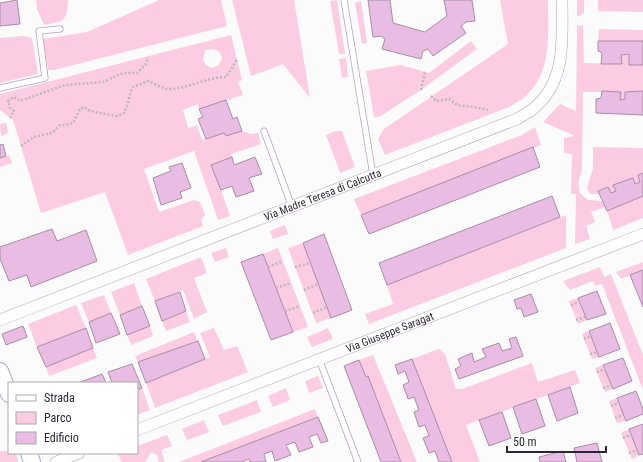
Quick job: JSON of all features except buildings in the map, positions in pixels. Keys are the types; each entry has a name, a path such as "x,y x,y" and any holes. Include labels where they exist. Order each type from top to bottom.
{"main road":[{"path":"0,371 8,391"}],"street":[{"name":"Via Madre Teresa di Calcutta","path":"0,320 517,119 533,109 547,94 556,78 562,47 562,0"},
{"name":"Via Giuseppe Saragat","path":"138,430 643,234"},
{"path":"56,462 76,454"}],"lane":[{"path":"344,0 373,175"},
{"path":"0,88 44,78 39,31 60,29"},
{"path":"264,131 292,207"},
{"path":"320,360 358,462"}],"path":[{"path":"10,118 14,111 10,108 8,101 14,97 20,101 65,85 103,82 123,74 137,73 146,64 148,56"},
{"path":"21,146 34,137 52,133 60,125 72,123 80,109 84,107 90,110 117,116 124,113 134,87 148,81 167,89 200,83 215,77 226,77 237,60"},
{"path":"421,90 425,72"},
{"path":"431,96 436,101 449,99 457,105 488,110"},
{"path":"268,267 283,261"},
{"path":"295,267 310,263"},
{"path":"276,288 291,283"},
{"path":"304,290 318,284"},
{"path":"570,305 580,302"},
{"path":"285,311 300,306"},
{"path":"313,313 327,307"},
{"path":"576,320 585,317"},
{"path":"584,339 591,336"},
{"path":"590,354 597,352"},
{"path":"597,372 605,369"},
{"path":"603,388 612,385"},
{"path":"611,406 619,403"},
{"path":"615,418 624,415"},
{"path":"623,438 631,435"},
{"path":"629,453 637,450"}],"green space":[{"path":"36,0 68,0 67,13 65,17 60,21 44,25 37,9"},
{"path":"159,0 221,0 227,26 54,70 48,70 43,39 87,32"},
{"path":"232,0 294,0 310,98 283,64 251,76"},
{"path":"337,0 345,54 339,54 330,1"},
{"path":"500,0 548,0 547,53 539,78 532,89 522,99 509,107 385,155 378,139 384,129 508,44"},
{"path":"577,0 584,0 584,13 577,17"},
{"path":"598,0 643,0 643,12 598,11"},
{"path":"361,1 367,43 362,44 355,3"},
{"path":"577,25 583,26 584,63 621,64 621,55 629,54 629,65 643,65 643,91 625,92 625,99 620,100 620,92 583,92 582,170 578,183 580,193 588,200 602,201 605,207 591,212 595,222 586,226 590,239 575,244 576,194 571,194 572,154 564,153 564,138 575,136 543,122 560,104 576,111"},
{"path":"599,29 643,30 643,41 598,41"},
{"path":"231,35 242,80 238,82 243,95 199,109 198,104 183,110 188,128 197,125 202,140 224,133 226,136 242,131 251,134 258,133 261,144 231,154 232,157 221,190 230,216 218,220 194,151 144,169 159,212 194,200 200,202 205,215 201,220 203,226 128,255 105,192 41,213 13,120 0,110 0,94","holes":["213,49 220,52 222,59 218,66 211,68 205,64 203,58 206,50"]},
{"path":"23,36 32,38 38,74 0,83 0,38"},
{"path":"471,41 477,49 421,90 379,117 374,117 366,71 401,65 429,73"},
{"path":"346,58 348,77 342,78 339,59"},
{"path":"6,123 8,133 1,136 0,124"},
{"path":"535,127 541,145 361,215 354,199 522,135"},
{"path":"336,131 342,131 355,167 340,173 326,135"},
{"path":"593,147 643,148 643,173 640,182 635,184 633,178 613,185 616,191 611,193 608,187 598,190 600,194 590,194 587,188 593,168"},
{"path":"9,155 12,163 0,167 0,158"},
{"path":"643,196 643,218 613,230 607,211"},
{"path":"566,215 566,248 369,324 365,314 393,304 387,285"},
{"path":"285,225 288,234 273,239 270,231"},
{"path":"303,243 331,318 316,323 288,248"},
{"path":"226,248 229,257 215,262 211,253"},
{"path":"278,248 308,327 293,332 263,254"},
{"path":"201,257 207,273 194,278 207,312 194,319 183,290 155,301 146,279"},
{"path":"643,262 643,270 621,279 616,272"},
{"path":"600,267 604,277 611,274 643,355 643,390 602,284 595,286 593,281 570,290 563,281"},
{"path":"134,283 142,306 120,315 111,292"},
{"path":"104,295 111,313 89,322 81,303"},
{"path":"578,298 587,320 578,324 569,301"},
{"path":"76,305 86,328 37,347 28,324"},
{"path":"186,311 190,322 166,331 162,321"},
{"path":"150,326 153,336 131,345 127,335"},
{"path":"214,328 224,350 237,346 248,372 155,408 146,383 210,357 200,333"},
{"path":"328,328 333,339 312,347 307,337"},
{"path":"589,331 599,357 592,359 582,334"},
{"path":"194,332 198,341 138,362 135,356"},
{"path":"93,348 97,358 49,376 46,367"},
{"path":"439,349 445,354 456,389 462,389 532,363 538,382 575,370 580,383 466,425 480,462 452,462 412,359"},
{"path":"373,355 417,462 401,462 368,376 366,377 359,360"},
{"path":"603,365 613,389 605,392 595,368"},
{"path":"318,376 323,388 309,393 305,381"},
{"path":"142,388 150,410 138,415 138,390"},
{"path":"286,388 290,400 273,407 268,396"},
{"path":"617,398 626,421 617,423 609,401"},
{"path":"257,400 261,412 223,426 218,415"},
{"path":"315,409 318,417 201,462 179,462"},
{"path":"204,420 209,432 187,440 182,429"},
{"path":"629,429 639,455 632,459 621,433"},
{"path":"167,435 172,446 161,450 165,462 159,462 157,455 151,452 146,461 122,462 118,454 138,454 138,446"},
{"path":"0,451 8,451 8,454 16,454 18,462 0,462"}]}
